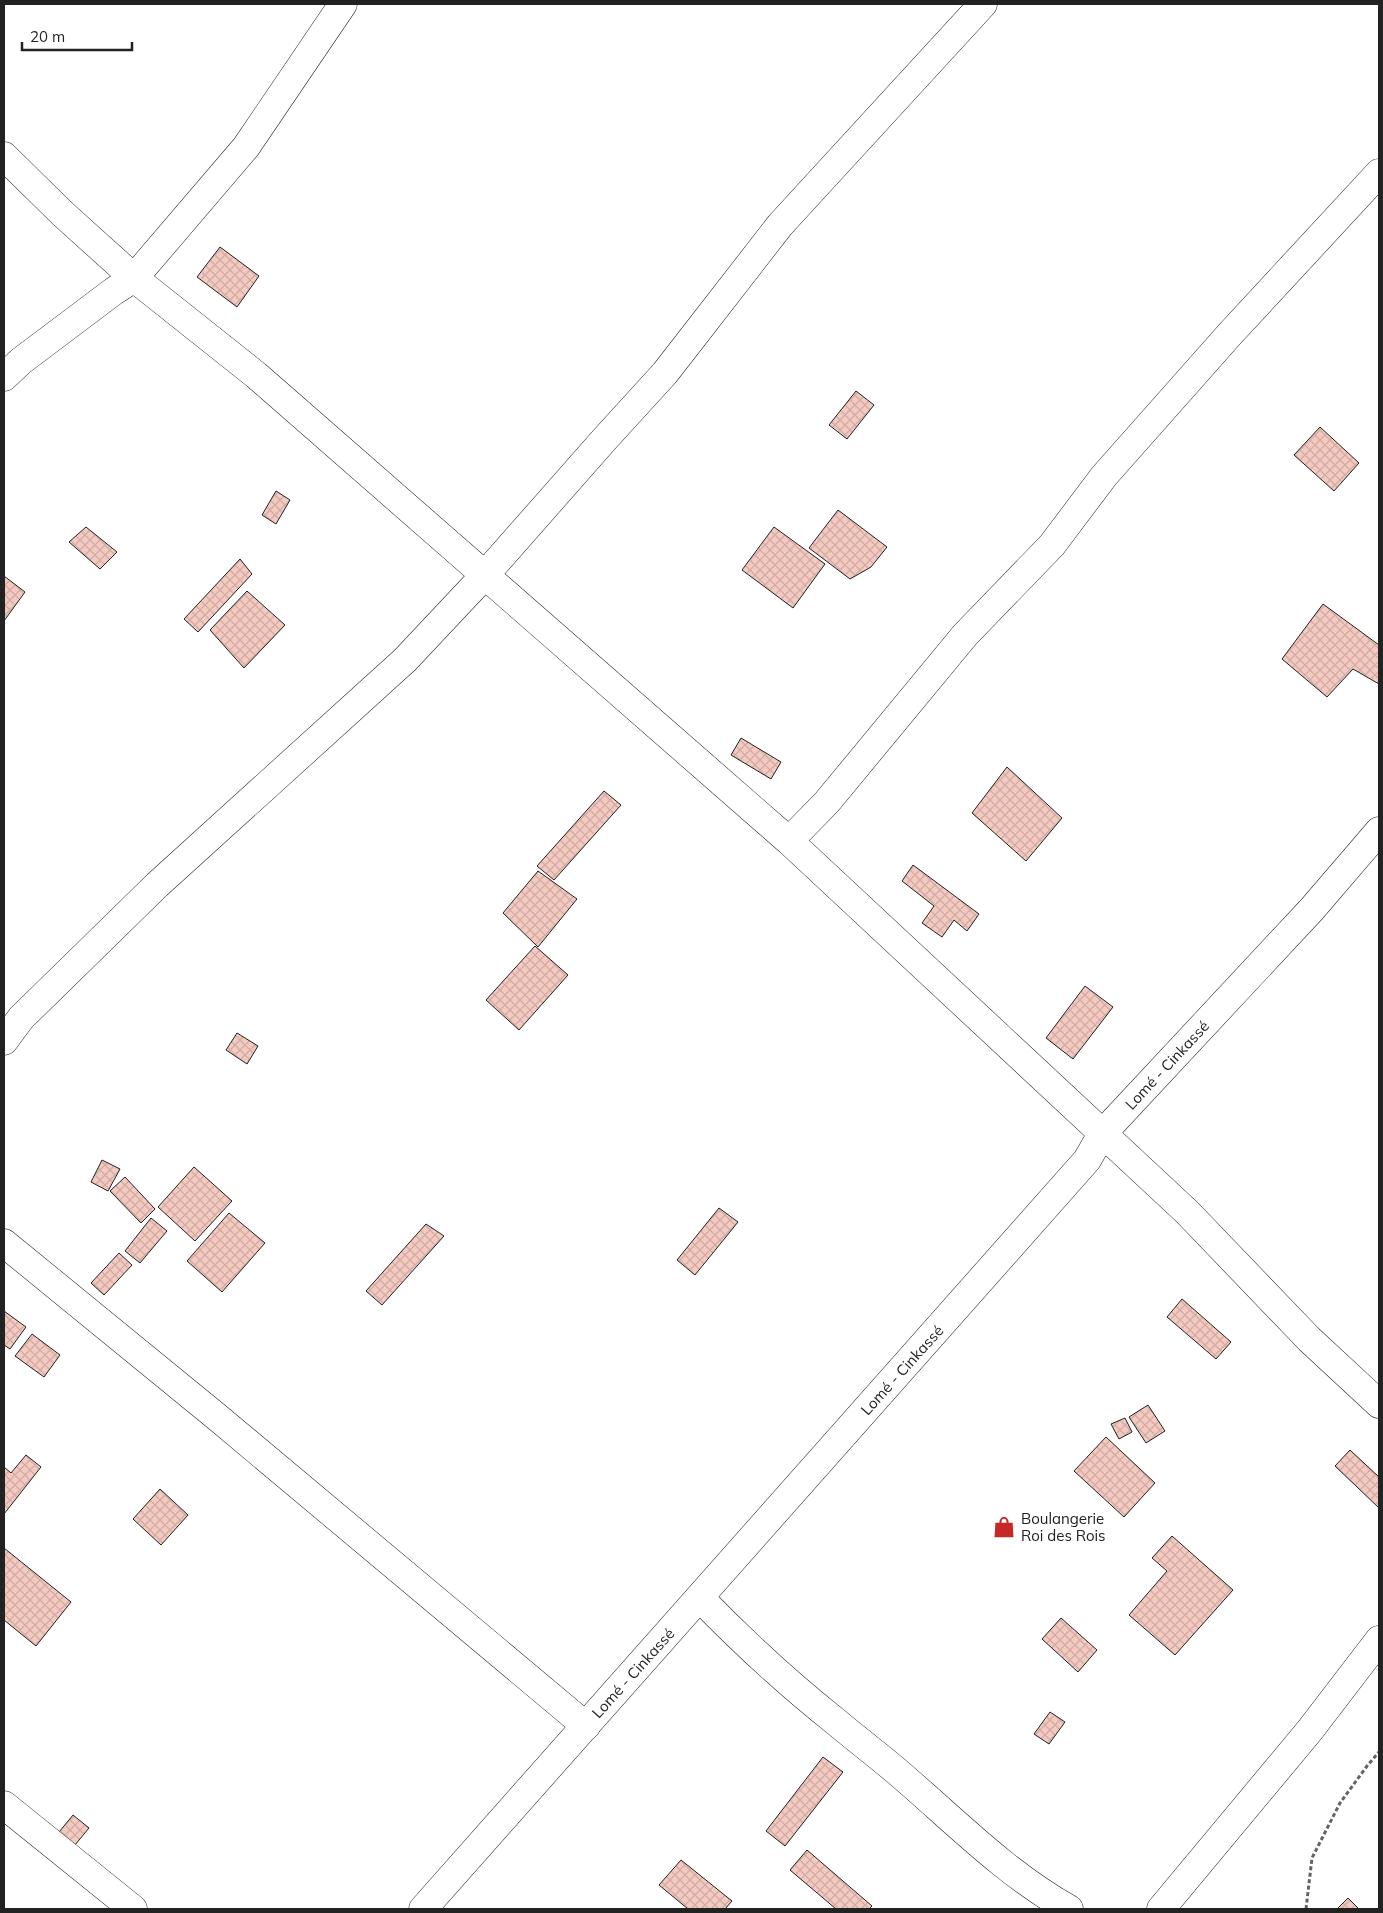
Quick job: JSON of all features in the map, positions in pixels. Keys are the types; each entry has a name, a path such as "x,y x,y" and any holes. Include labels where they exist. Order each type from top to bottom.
{"main road":[{"path":"4,377 37,349 134,278 246,147 343,4"},
{"path":"4,1041 22,1018 157,884 405,660 484,576 665,373 780,225 983,4"},
{"path":"4,156 63,214 134,278 256,375 788,841 1187,1212 1309,1339 1379,1404"},
{"path":"788,841 827,802 965,635 1052,545 1104,476 1229,335 1379,173"},
{"name":"Lomé - Cinkassé","path":"423,1909 1081,1168 1102,1134 1312,909 1379,831"},
{"path":"4,1243 217,1417 586,1726"},
{"path":"700,1598 740,1639 833,1720 895,1769 984,1850 1051,1899 1069,1909"},
{"path":"1161,1909 1310,1730 1379,1640"},
{"path":"4,1805 133,1909"}],"path":[{"path":"1306,1909 1312,1858 1340,1803 1379,1752"}],"building":[{"path":"220,247 259,276 237,307 197,277"},
{"path":"856,391 874,405 847,439 829,425"},
{"path":"1320,427 1359,463 1334,491 1294,455"},
{"path":"276,491 290,500 276,524 262,515"},
{"path":"838,510 887,547 871,567 850,579 809,548"},
{"path":"86,527 117,552 100,569 69,542"},
{"path":"774,527 825,564 793,608 742,570"},
{"path":"240,559 252,574 198,632 184,619"},
{"path":"4,576 25,592 4,621"},
{"path":"247,591 285,625 244,668 210,630"},
{"path":"1323,604 1379,645 1379,684 1353,669 1327,697 1282,659"},
{"path":"741,738 781,762 771,779 731,755"},
{"path":"1007,767 1062,818 1026,861 972,813"},
{"path":"604,791 621,805 554,880 537,866"},
{"path":"913,865 979,914 967,931 954,920 942,937 922,923 934,906 902,881"},
{"path":"538,871 577,899 538,947 503,913"},
{"path":"535,946 568,975 519,1030 486,1000"},
{"path":"1085,986 1113,1007 1073,1059 1046,1038"},
{"path":"237,1033 258,1046 247,1064 226,1050"},
{"path":"102,1160 120,1169 108,1191 91,1182"},
{"path":"194,1167 232,1201 195,1241 158,1207"},
{"path":"125,1177 155,1209 141,1223 110,1191"},
{"path":"719,1208 738,1222 695,1275 677,1260"},
{"path":"229,1213 265,1243 222,1292 187,1261"},
{"path":"151,1218 167,1231 140,1263 125,1251"},
{"path":"426,1224 444,1236 382,1305 366,1291"},
{"path":"119,1253 132,1265 104,1295 91,1283"},
{"path":"1182,1299 1231,1342 1216,1359 1167,1317"},
{"path":"4,1311 26,1327 10,1349 4,1345"},
{"path":"32,1334 60,1355 44,1377 15,1356"},
{"path":"1148,1405 1165,1431 1146,1443 1129,1417"},
{"path":"1125,1418 1132,1432 1119,1439 1111,1424"},
{"path":"1106,1437 1155,1483 1124,1517 1074,1471"},
{"path":"1350,1450 1379,1477 1379,1508 1335,1466"},
{"path":"26,1455 41,1467 4,1514 4,1467 11,1473"},
{"path":"160,1489 188,1515 161,1545 133,1519"},
{"path":"1172,1536 1233,1590 1175,1655 1129,1615 1167,1571 1152,1558"},
{"path":"4,1548 71,1602 36,1646 4,1620"},
{"path":"1061,1618 1097,1650 1078,1672 1042,1639"},
{"path":"1050,1712 1065,1722 1049,1744 1034,1734"},
{"path":"823,1757 843,1772 785,1846 766,1831"},
{"path":"73,1815 89,1828 75,1845 59,1832"},
{"path":"807,1850 872,1906 869,1909 836,1909 790,1870"},
{"path":"681,1860 732,1901 725,1909 688,1909 659,1885"},
{"path":"1348,1898 1359,1909 1337,1909"}],"place":[{"name":"Boulangerie Roi des Rois","path":"1004,1527"}]}
